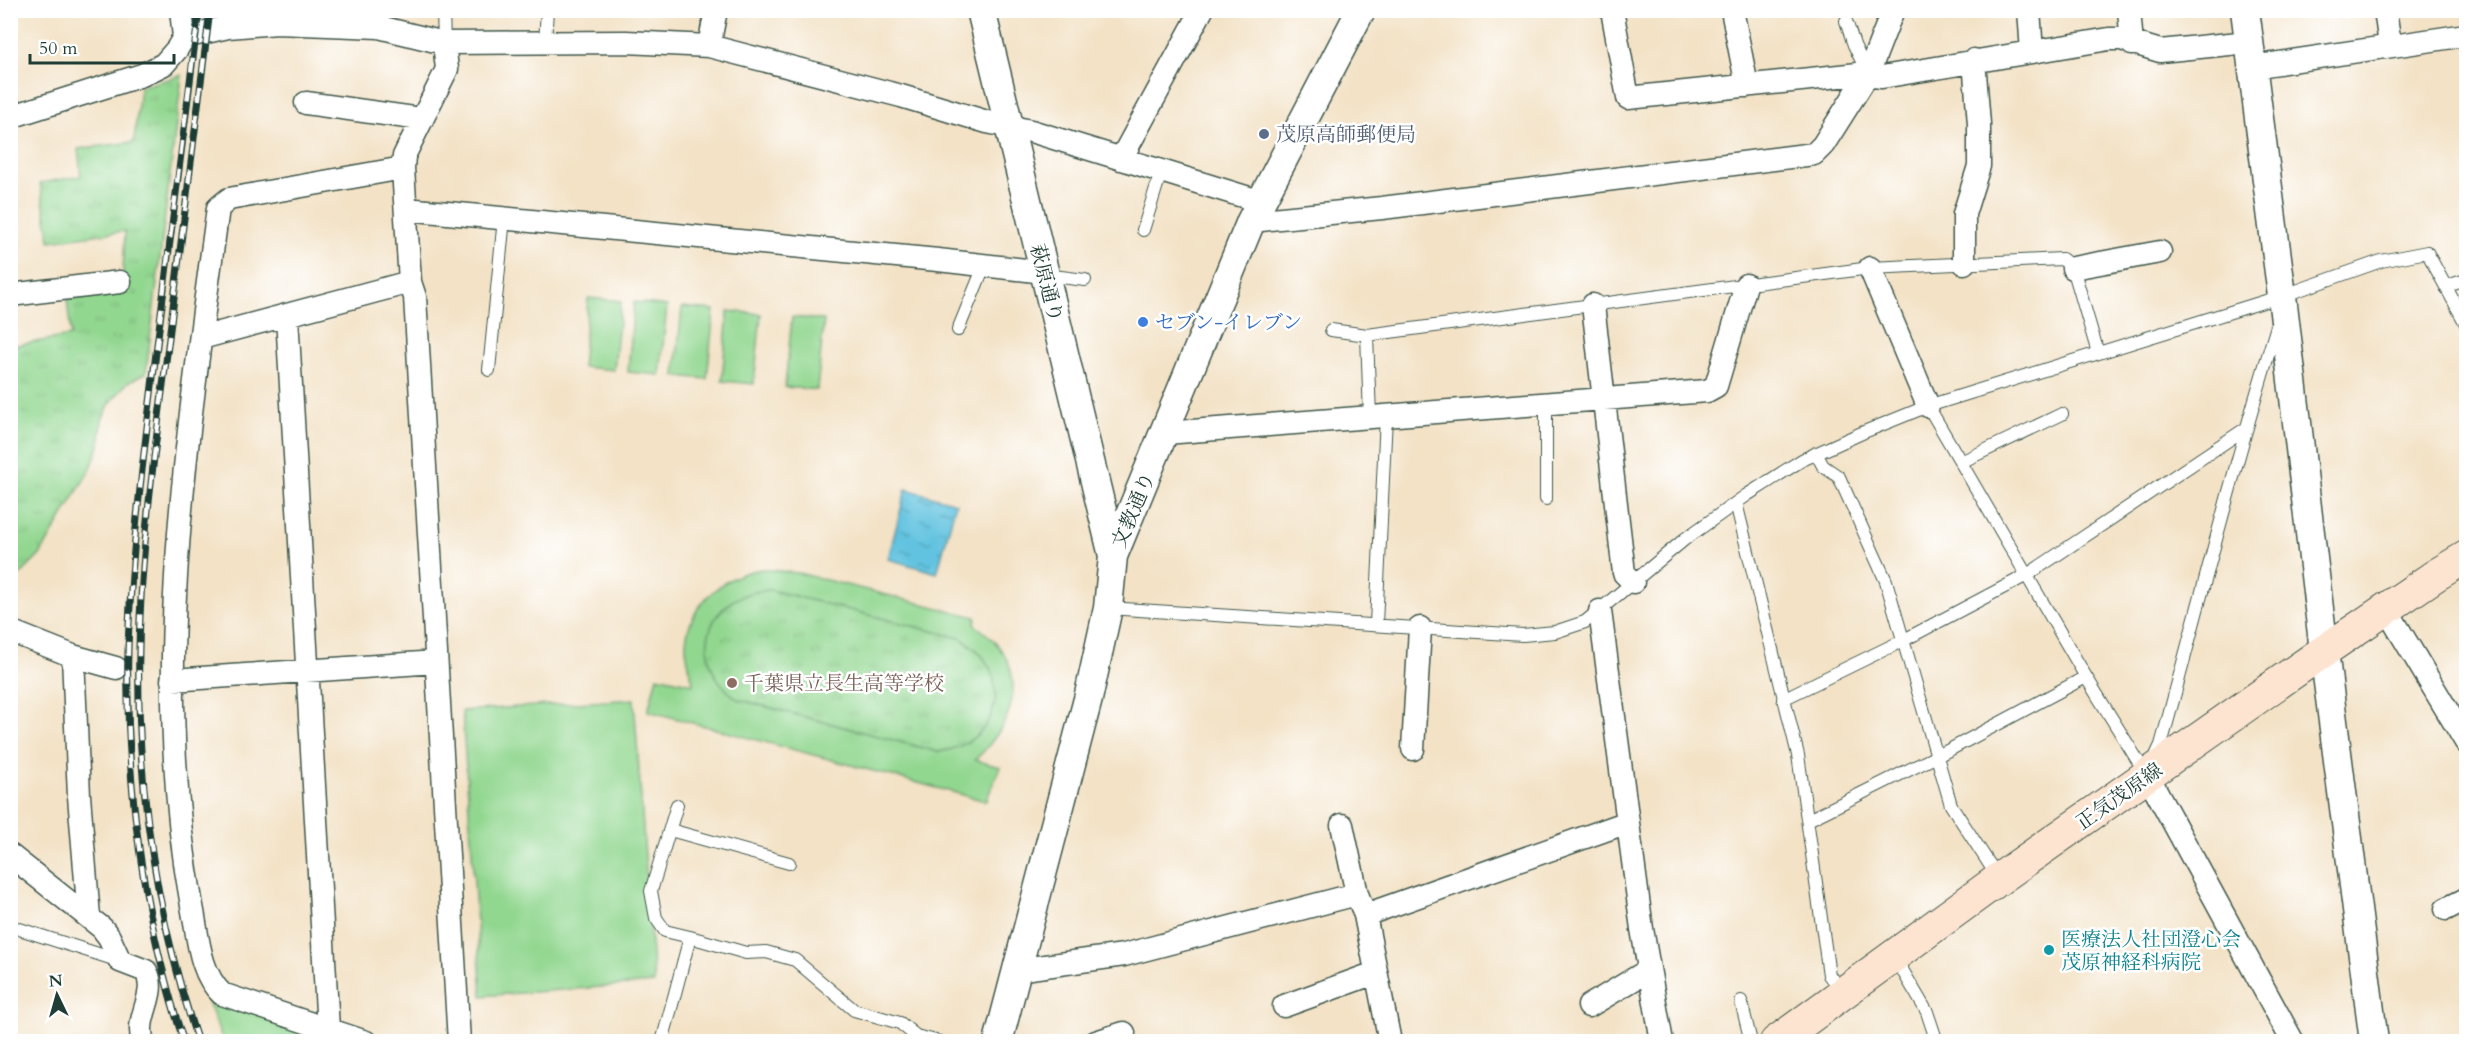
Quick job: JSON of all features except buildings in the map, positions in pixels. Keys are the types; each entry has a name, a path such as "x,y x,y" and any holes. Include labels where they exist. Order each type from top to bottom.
{"main road":[{"name":"正気茂原線","path":"1776,1041 1999,879 2324,651 2466,557"}],"street":[{"path":"10,117 142,75 164,64 184,37 181,10"},
{"path":"709,46 716,10"},
{"name":"萩原通り","path":"981,10 1113,556"},
{"path":"1121,159 1202,10"},
{"name":"文教通り","path":"998,1041 1088,699 1108,608 1113,556 1256,211 1361,10"},
{"path":"1612,10 1628,98 1868,74 1882,76 2109,39 2121,39 2160,51 2251,54 2390,45 2466,35"},
{"path":"1732,10 1747,86"},
{"path":"184,37 249,24 351,24 379,27 444,43 626,42 709,46 901,96 1121,159 1161,172 1256,211 1382,208 1814,154 1823,145 1868,74 1893,10"},
{"path":"2029,10 2032,52"},
{"path":"2129,10 2132,44"},
{"path":"2245,10 2374,1041"},
{"path":"2385,10 2390,45"},
{"path":"444,43 447,69 404,156 403,168 410,282 415,297 459,1041"},
{"path":"1964,263 1964,214 1979,166 1979,124 1974,60"},
{"path":"306,103 421,119"},
{"path":"366,1041 222,994 211,984 199,939 183,848 172,727 172,680 185,478 218,208 229,200 403,168"},
{"path":"406,209 985,264 1045,274"},
{"path":"2073,268 2160,252"},
{"path":"1870,268 1928,406"},
{"path":"10,295 120,282"},
{"path":"201,338 410,282"},
{"path":"1165,433 1712,390 1716,386 1746,285"},
{"path":"1593,305 1624,573 1633,582"},
{"path":"287,316 328,1029"},
{"path":"2387,610 2464,732"},
{"path":"1600,611 1649,969 1662,1041"},
{"path":"1413,749 1420,628"},
{"path":"10,631 73,656 116,668"},
{"path":"73,656 79,796 89,917"},
{"path":"172,680 436,662"},
{"path":"2148,776 2293,1041"},
{"path":"1016,970 1124,955 1361,904 1628,822"},
{"path":"1342,825 1390,1041"},
{"path":"10,855 89,917 109,937 120,961 146,970 150,992 139,1028 143,1041"},
{"path":"2446,909 2466,898"},
{"path":"1589,1006 1649,969"},
{"path":"1284,1006 1375,973"},
{"path":"1096,1041 1124,1033"}],"lane":[{"path":"443,10 444,43"},
{"path":"545,42 547,10"},
{"path":"1846,21 1854,45 1868,74"},
{"path":"1143,230 1161,172"},
{"path":"489,370 504,218"},
{"path":"1108,608 1539,634 1570,628 1585,622 1600,611 1685,539 1736,503 1816,453 1928,406 2098,353 2283,301 2381,261 2427,252 2447,285 2466,324"},
{"path":"1331,330 1367,335 1870,268 2054,258 2062,259 2073,268 2098,353"},
{"path":"958,330 985,264"},
{"path":"1045,274 1085,280"},
{"path":"2447,285 2466,280"},
{"path":"1928,406 2086,677 2148,776 2161,745 2245,429 2283,301"},
{"path":"1367,335 1378,417 1376,624"},
{"path":"1546,404 1546,499"},
{"path":"1960,462 2062,414"},
{"path":"1784,699 1904,640 2027,575 2245,429"},
{"path":"1816,453 1823,466 1839,477 1886,581 1951,805 1999,879"},
{"path":"1736,503 1798,755 1829,975 1842,992"},
{"path":"1808,820 1936,757 2086,677"},
{"path":"677,805 651,891 656,918 665,931 746,953 766,952 795,960 854,1010 900,1023 916,1036 940,1041"},
{"path":"670,830 789,863"},
{"path":"10,926 120,961"},
{"path":"662,1041 690,937"},
{"path":"1893,955 1927,1012 1937,1041"},
{"path":"1741,1001 1751,1041"}],"green space":[{"path":"182,75 146,373 127,383 110,403 102,420 99,446 91,468 40,555 11,584 11,346 71,336 67,299 122,292 125,231 50,241 40,183 81,176 78,149 134,142 140,87"},
{"path":"588,298 621,301 614,370 582,367"},
{"path":"634,302 667,306 660,375 628,372"},
{"path":"682,307 714,310 707,379 675,376"},
{"path":"728,311 761,314 754,384 722,381"},
{"path":"792,317 824,320 817,390 785,387"},
{"path":"762,569 798,573 976,617 975,625 993,640 1005,657 1012,674 1013,691 1002,727 975,760 1000,767 986,801 648,711 657,676 693,684 686,642 694,615 702,603 723,584 748,572","holes":["771,590 960,638 978,651 990,668 995,686 995,704 989,721 977,735 960,746 938,752 737,699 721,683 711,666 708,648 710,631 718,615 731,602 748,593"]},
{"path":"771,590 960,638 978,652 990,668 995,686 995,704 989,721 977,735 960,746 938,752 737,699 721,683 711,666 707,648 709,631 717,615 730,602 748,594"},
{"path":"634,699 654,983 482,996 462,711"},
{"path":"207,996 344,1041 223,1041"}],"water":[{"path":"906,489 956,503 937,573 888,559"}],"railway":[{"path":"184,1042 157,946 139,848 130,749 128,650 132,575 143,464 199,10"},
{"path":"198,1042 171,946 152,848 141,749 139,650 150,493 210,10"}],"place":[{"name":"茂原高師郵便局","path":"1264,134"},
{"name":"セブン-イレブン","path":"1143,322"},
{"name":"千葉県立長生高等学校","path":"732,683"},
{"name":"医療法人社団澄心会 茂原神経科病院","path":"2049,950"}]}
